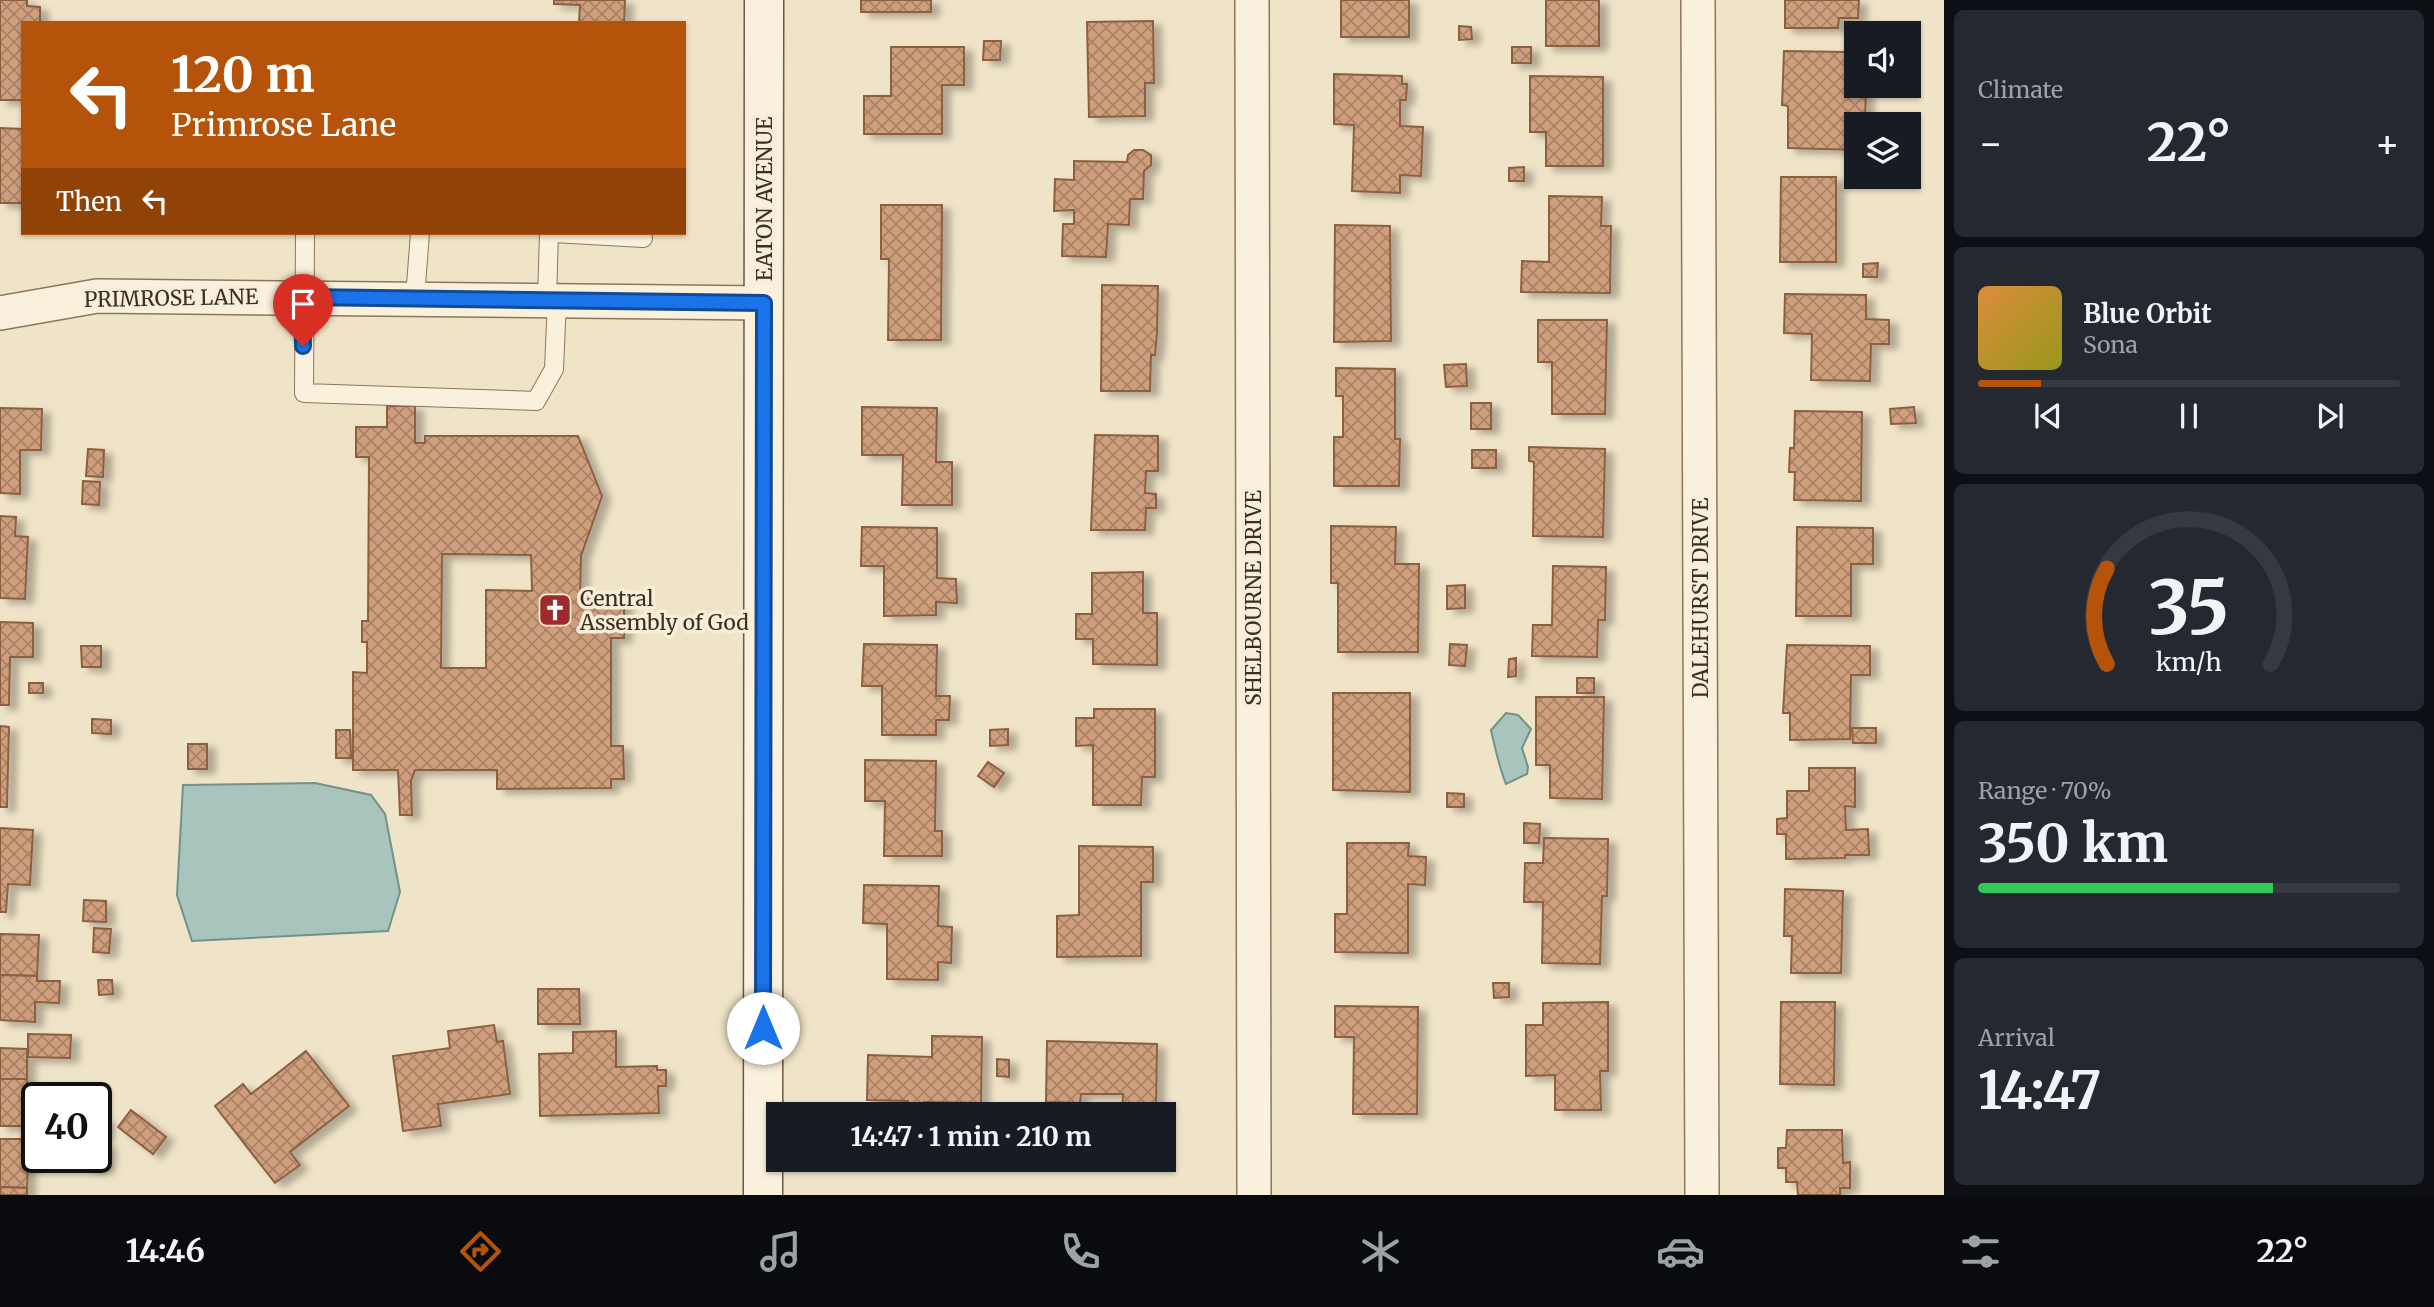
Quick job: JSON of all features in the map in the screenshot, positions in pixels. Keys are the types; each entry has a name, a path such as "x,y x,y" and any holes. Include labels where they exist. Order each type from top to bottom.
{"street":[{"name":"EATON AVENUE","path":"763,1195 764,0"},
{"name":"SHELBOURNE DRIVE","path":"1252,0 1254,1195"},
{"name":"DALEHURST DRIVE","path":"1698,0 1702,1195"},
{"name":"PRIMROSE LANE","path":"0,313 97,296 764,303"}],"lane":[{"path":"304,235 304,393 536,401 554,369 551,235"},
{"path":"415,298 420,235"},
{"path":"597,235 643,237"}],"water":[{"path":"1506,713 1518,715 1531,729 1522,748 1528,767 1527,774 1506,784 1491,730"},
{"path":"315,783 371,795 385,814 400,892 388,931 192,941 177,895 183,785"}],"building":[{"path":"0,0 27,0 27,6 40,7 40,21 21,21 21,100 0,100"},
{"path":"554,0 625,0 624,21 579,21 580,5 554,4"},
{"path":"861,0 931,0 931,12 861,12"},
{"path":"1341,0 1409,0 1409,37 1341,37"},
{"path":"1546,0 1599,0 1599,46 1546,46"},
{"path":"1785,0 1859,0 1858,18 1839,18 1838,28 1785,28"},
{"path":"1153,21 1154,83 1145,83 1145,116 1089,117 1087,22"},
{"path":"1459,26 1471,27 1472,39 1459,40"},
{"path":"984,41 1001,41 1000,60 983,60"},
{"path":"891,47 964,47 964,85 942,85 942,134 864,134 864,96 891,96"},
{"path":"1512,47 1531,47 1531,63 1512,63"},
{"path":"1784,51 1844,52 1844,98 1866,98 1865,112 1844,112 1844,150 1788,148 1788,106 1782,105"},
{"path":"1334,74 1402,76 1402,84 1407,84 1406,100 1400,100 1400,126 1423,127 1421,176 1400,175 1400,193 1352,191 1354,125 1334,124"},
{"path":"1530,76 1603,77 1603,166 1546,166 1546,132 1530,132"},
{"path":"0,128 21,129 21,203 0,203"},
{"path":"1134,150 1143,150 1151,155 1151,165 1144,171 1143,199 1130,199 1129,225 1108,224 1106,257 1062,256 1063,224 1074,224 1074,210 1054,211 1055,179 1074,180 1074,161 1127,162 1128,155"},
{"path":"1524,167 1524,181 1509,181 1509,168"},
{"path":"1781,177 1836,177 1836,262 1780,262"},
{"path":"1549,196 1602,197 1601,226 1611,226 1610,293 1521,292 1522,261 1549,262"},
{"path":"881,205 942,205 941,340 888,340 889,259 881,259"},
{"path":"1335,225 1390,226 1391,341 1334,342"},
{"path":"1878,263 1877,277 1863,277 1863,264"},
{"path":"1102,285 1158,286 1157,332 1155,355 1151,355 1150,391 1101,391"},
{"path":"1785,294 1866,295 1866,319 1889,320 1889,344 1871,344 1870,381 1811,380 1812,334 1784,333"},
{"path":"1538,320 1607,320 1605,414 1552,414 1552,362 1538,362"},
{"path":"1466,364 1467,386 1446,387 1444,365"},
{"path":"1336,368 1395,369 1395,439 1400,439 1399,486 1334,486 1334,437 1343,437 1343,396 1336,396"},
{"path":"1471,403 1491,403 1491,429 1471,429"},
{"name":"Central Assembly of God","path":"387,406 415,406 415,443 425,443 425,436 578,436 602,496 581,556 580,599 624,599 624,638 611,638 611,746 623,746 624,779 611,779 611,788 497,789 497,770 415,770 411,781 412,815 400,815 398,770 353,770 353,672 367,673 367,642 362,642 362,621 368,621 369,457 356,457 356,427 387,427","holes":["442,554 531,555 532,591 486,590 486,668 441,668"]},
{"path":"862,407 937,408 936,462 952,462 952,505 902,505 903,455 862,455"},
{"path":"1914,407 1916,423 1891,424 1890,409"},
{"path":"0,408 42,409 41,450 20,450 20,494 0,493"},
{"path":"1795,411 1862,412 1861,501 1794,500 1795,472 1789,472 1790,448 1794,448"},
{"path":"1095,435 1158,436 1158,471 1146,471 1145,493 1156,494 1156,508 1146,508 1145,530 1091,530"},
{"path":"1529,447 1605,449 1603,537 1533,536 1534,462 1529,461"},
{"path":"88,449 104,450 103,477 86,476"},
{"path":"1472,450 1496,450 1496,468 1472,468"},
{"path":"83,481 100,482 99,505 82,504"},
{"path":"0,516 16,517 15,536 28,537 25,599 0,598"},
{"path":"1331,526 1396,527 1395,564 1419,564 1418,652 1338,652 1338,583 1331,583"},
{"path":"862,527 937,528 937,578 956,579 957,603 936,602 936,615 884,616 884,566 861,566"},
{"path":"1797,527 1873,528 1873,564 1851,564 1851,616 1796,616"},
{"path":"1553,566 1606,567 1605,620 1598,620 1597,657 1532,656 1533,625 1552,625"},
{"path":"1143,572 1143,613 1157,613 1157,665 1093,664 1093,639 1076,639 1076,614 1092,614 1092,573"},
{"path":"1465,585 1465,608 1447,609 1447,586"},
{"path":"0,622 33,623 33,657 10,657 9,705 0,705"},
{"path":"864,644 937,645 936,696 950,696 949,720 936,720 936,735 882,735 882,686 862,686"},
{"path":"1450,644 1467,645 1465,666 1449,665"},
{"path":"1787,645 1870,646 1870,675 1851,675 1850,739 1790,740 1790,713 1783,713"},
{"path":"81,646 101,646 101,667 82,667"},
{"path":"1516,658 1516,676 1508,677 1509,659"},
{"path":"1577,678 1594,678 1594,693 1577,693"},
{"path":"29,683 43,683 43,693 29,693"},
{"path":"1333,693 1410,693 1410,792 1333,790"},
{"path":"1536,697 1604,697 1602,799 1550,798 1550,765 1536,765"},
{"path":"1094,709 1155,709 1155,777 1142,777 1141,805 1093,805 1093,745 1076,746 1076,718 1094,718"},
{"path":"92,719 111,720 111,734 92,733"},
{"path":"0,726 9,727 7,807 0,807"},
{"path":"1852,728 1876,728 1876,743 1853,743"},
{"path":"1008,729 1008,745 990,746 990,730"},
{"path":"336,730 350,730 351,758 336,758"},
{"path":"188,744 207,744 207,769 188,769"},
{"path":"865,760 936,761 935,831 942,831 942,856 884,856 885,801 865,801"},
{"path":"988,762 1004,773 994,787 978,776"},
{"path":"1809,768 1855,768 1855,807 1845,806 1846,830 1868,829 1869,855 1786,859 1786,834 1777,834 1777,819 1787,818 1787,791 1809,791"},
{"path":"1447,793 1464,794 1464,807 1447,807"},
{"path":"1524,823 1540,824 1539,843 1524,843"},
{"path":"0,828 33,830 30,885 8,884 6,912 0,912"},
{"path":"1544,838 1608,839 1607,896 1602,896 1600,964 1542,963 1543,902 1524,902 1525,863 1543,863"},
{"path":"1347,843 1409,843 1408,856 1426,857 1425,885 1408,884 1408,953 1335,952 1335,914 1347,914"},
{"path":"1079,846 1153,847 1153,882 1141,882 1141,956 1057,957 1057,916 1079,915"},
{"path":"864,885 939,886 938,926 952,927 951,963 938,962 938,980 887,979 887,924 863,923"},
{"path":"1785,889 1843,891 1841,973 1791,973 1792,936 1784,936"},
{"path":"84,900 106,901 106,922 83,921"},
{"path":"94,928 111,929 109,953 93,952"},
{"path":"0,934 39,935 37,976 0,975"},
{"path":"0,975 37,976 37,981 60,981 59,1003 35,1002 35,1022 0,1020"},
{"path":"98,980 112,980 113,994 99,995"},
{"path":"1493,983 1509,983 1509,997 1494,998"},
{"path":"538,989 579,989 580,1024 538,1024"},
{"path":"1608,1002 1608,1071 1600,1071 1601,1110 1555,1110 1555,1075 1526,1076 1526,1025 1543,1025 1543,1003"},
{"path":"1781,1002 1835,1002 1834,1085 1780,1084"},
{"path":"1335,1006 1418,1007 1417,1114 1353,1114 1354,1037 1335,1037"},
{"path":"494,1025 497,1042 503,1041 510,1094 438,1104 441,1126 403,1131 393,1056 450,1048 448,1031"},
{"path":"616,1031 616,1067 657,1066 657,1070 666,1070 666,1086 658,1086 659,1113 540,1116 539,1054 573,1053 573,1032"},
{"path":"28,1034 71,1035 70,1058 28,1057"},
{"path":"932,1036 982,1037 981,1102 867,1100 868,1055 932,1057"},
{"path":"1047,1041 1157,1044 1156,1102 1123,1102 1123,1094 1081,1094 1080,1102 1046,1102"},
{"path":"0,1048 27,1049 27,1079 0,1079"},
{"path":"306,1051 349,1106 290,1152 300,1165 275,1183 215,1106 243,1084 251,1094"},
{"path":"997,1059 1009,1060 1009,1077 997,1076"},
{"path":"0,1079 27,1079 27,1082 21,1082 21,1126 0,1126"},
{"path":"131,1110 166,1137 153,1154 118,1127"},
{"path":"1787,1130 1842,1130 1843,1163 1850,1162 1850,1188 1840,1188 1840,1195 1798,1195 1797,1182 1786,1182 1786,1168 1778,1168 1778,1148 1786,1148"},
{"path":"0,1139 21,1139 21,1173 28,1173 27,1188 0,1187"},
{"path":"0,1187 27,1188 27,1195 0,1195"}],"place":[{"name":"Central Assembly of God","path":"555,610"}],"route":[{"path":"303,346 302,297 764,303 763,1028"}]}
